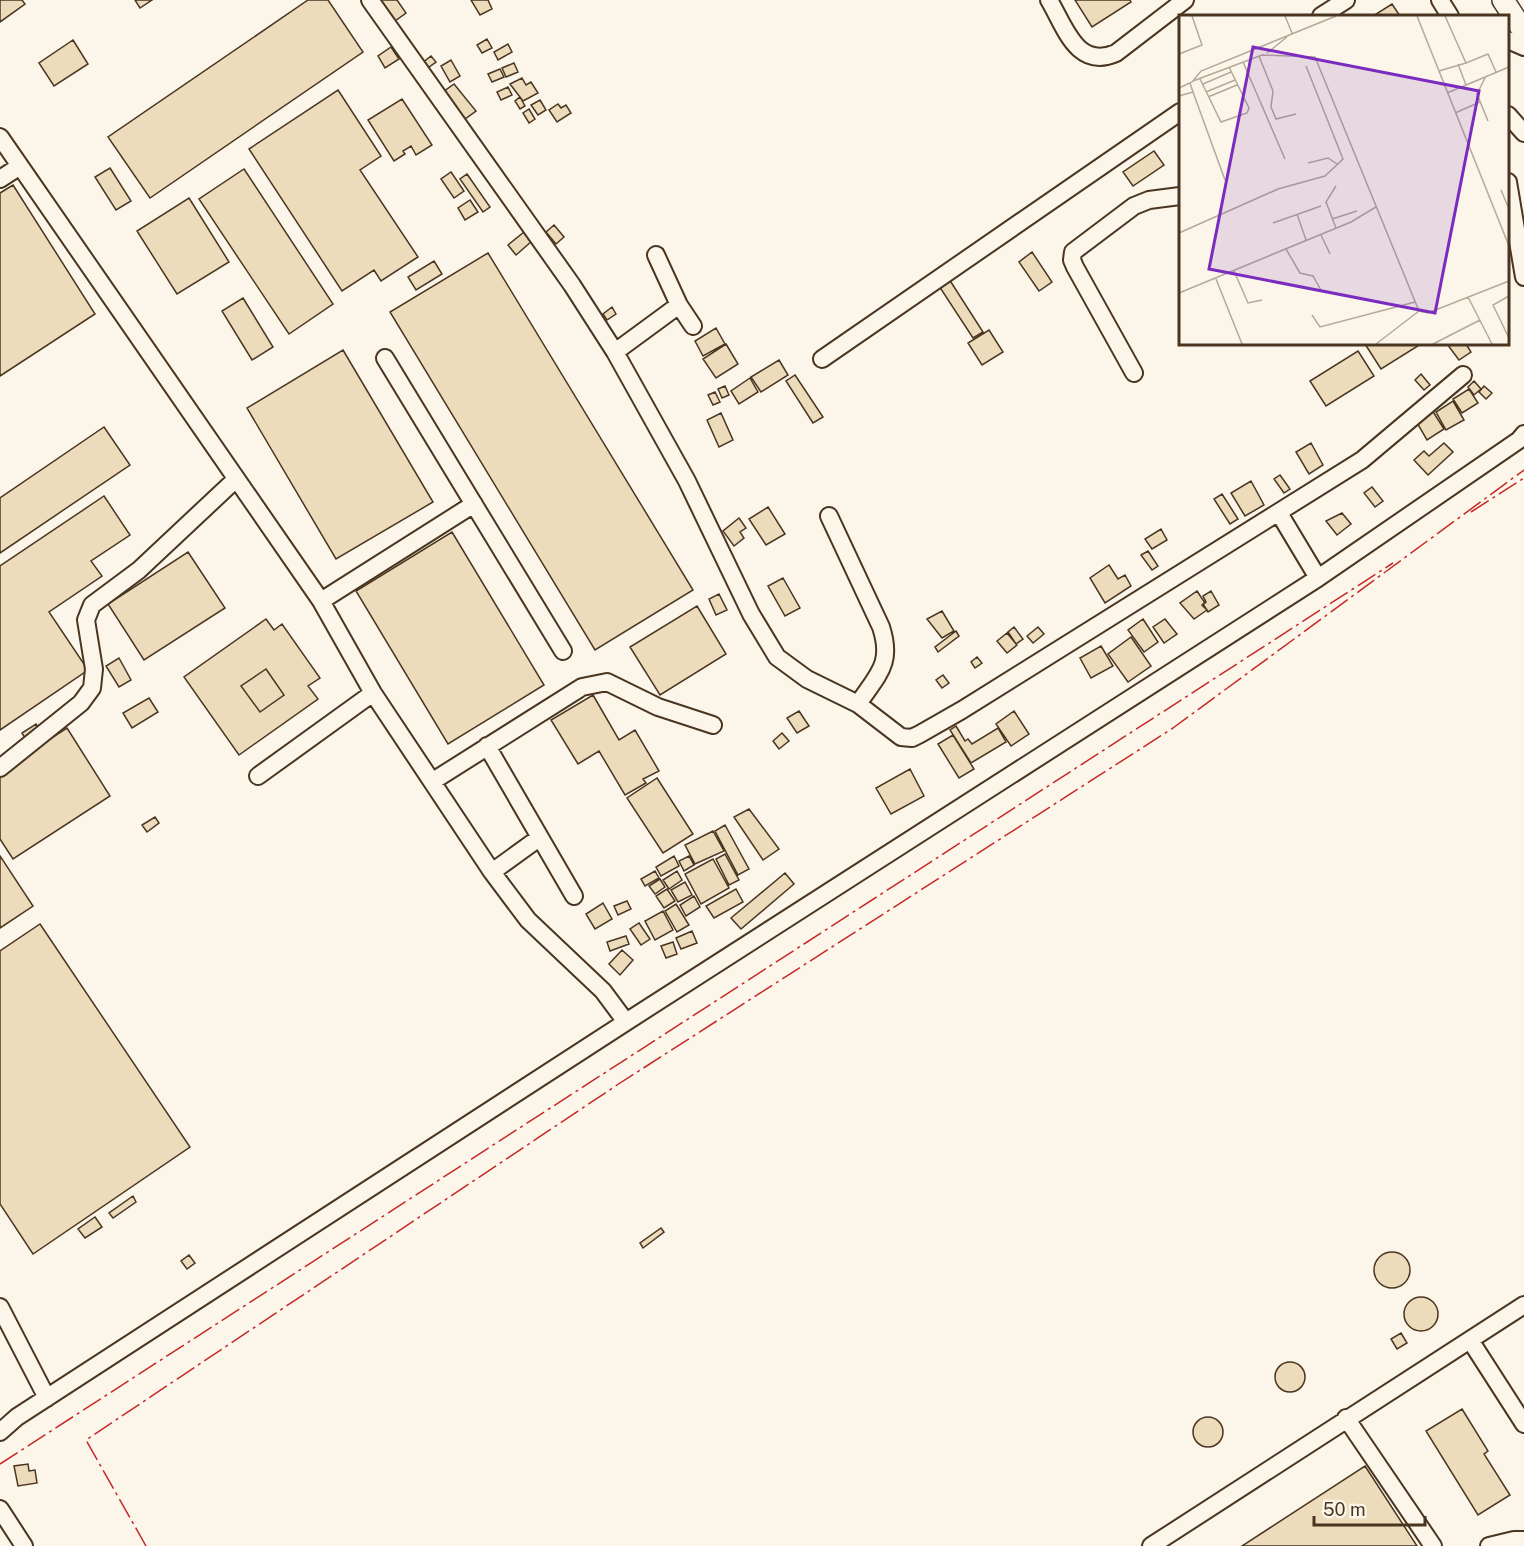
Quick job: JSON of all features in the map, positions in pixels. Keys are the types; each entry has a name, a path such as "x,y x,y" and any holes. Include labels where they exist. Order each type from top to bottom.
{"main road":[{"path":"1503,0 1524,32"}],"street":[{"path":"370,0 572,285 615,352 687,482 765,641 790,669 858,704 901,737 912,738 920,734 1362,460 1463,375"},
{"path":"1049,0 1078,49 1094,58 1104,58 1116,53 1185,0"},
{"path":"1323,15 1346,0"},
{"path":"1440,0 1449,15"},
{"path":"1509,40 1524,47"},
{"path":"822,359 1179,112"},
{"path":"1509,116 1524,133"},
{"path":"0,137 321,601 374,693 492,872 528,920 603,991 626,1022"},
{"path":"0,179 20,166"},
{"path":"1509,188 1524,277"},
{"path":"1134,373 1075,267 1072,260 1073,252 1077,246 1134,206 1149,200 1179,196"},
{"path":"656,255 693,326"},
{"path":"615,352 680,304"},
{"path":"385,358 563,651"},
{"path":"0,1432 17,1417 626,1022 1318,578 1465,478 1524,434"},
{"path":"0,768 81,703 92,688 94,669 86,620 92,605 139,570 236,479"},
{"path":"321,601 474,504"},
{"path":"1279,513 1318,578"},
{"path":"829,516 886,643 885,664 858,704"},
{"path":"433,781 582,687 595,682 606,682 618,686 658,707 714,725"},
{"path":"258,776 374,693"},
{"path":"487,746 574,896"},
{"path":"492,872 539,838"},
{"path":"1151,1546 1524,1305"},
{"path":"0,1307 47,1398"},
{"path":"1470,1340 1524,1424"},
{"path":"1346,1418 1433,1546"},
{"path":"0,1509 24,1546"},
{"path":"1489,1546 1524,1540"}],"building":[{"path":"0,0 22,0 25,4 0,22"},
{"path":"135,0 152,0 140,8"},
{"path":"308,0 328,0 363,52 150,198 108,137"},
{"path":"381,0 397,0 406,13 395,21"},
{"path":"471,0 488,0 492,9 480,15"},
{"path":"1075,0 1130,0 1131,2 1092,27"},
{"path":"1392,4 1399,15 1375,15"},
{"path":"487,39 492,48 482,53 477,45"},
{"path":"73,40 88,64 54,86 39,63"},
{"path":"508,44 512,52 498,60 494,52"},
{"path":"391,47 399,59 385,68 378,56"},
{"path":"431,56 436,62 425,70 421,64"},
{"path":"451,60 460,76 450,82 441,66"},
{"path":"514,63 518,72 506,77 502,68"},
{"path":"500,69 504,77 492,82 488,74"},
{"path":"522,78 526,85 531,82 538,93 523,101 510,84"},
{"path":"454,84 476,111 465,119 443,92"},
{"path":"508,87 512,95 501,100 497,92"},
{"path":"338,90 381,156 360,170 418,257 381,281 374,270 342,291 249,149"},
{"path":"520,97 525,106 520,109 515,101"},
{"path":"402,99 432,145 416,155 411,146 403,151 405,154 394,161 368,120"},
{"path":"540,100 546,110 538,115 531,105"},
{"path":"558,104 561,108 566,105 571,113 557,122 549,110"},
{"path":"529,109 535,119 529,123 523,113"},
{"path":"1154,151 1164,165 1133,186 1123,172"},
{"path":"110,168 131,201 116,210 95,177"},
{"path":"244,169 333,304 289,334 199,199"},
{"path":"451,172 464,191 454,198 441,179"},
{"path":"467,174 490,207 483,212 460,179"},
{"path":"13,185 95,314 0,376 0,193"},
{"path":"189,198 229,262 177,294 137,231"},
{"path":"470,200 478,212 465,220 458,208"},
{"path":"554,225 564,237 556,244 546,232"},
{"path":"524,232 532,241 516,255 508,245"},
{"path":"1032,252 1052,282 1039,291 1019,262"},
{"path":"488,253 693,590 595,650 390,312"},
{"path":"434,261 442,274 416,290 408,277"},
{"path":"949,279 983,332 973,338 939,286"},
{"path":"243,298 273,347 252,360 222,311"},
{"path":"612,307 616,314 607,320 603,314"},
{"path":"716,328 725,344 703,356 695,341"},
{"path":"989,330 1003,352 982,365 968,343"},
{"path":"726,344 738,364 716,378 703,359"},
{"path":"1366,345 1419,345 1381,369"},
{"path":"1448,345 1467,345 1471,352 1459,360"},
{"path":"343,350 433,502 336,559 247,408"},
{"path":"1358,351 1374,376 1326,406 1310,381"},
{"path":"779,360 788,375 761,392 751,377"},
{"path":"1421,374 1430,385 1424,390 1415,380"},
{"path":"795,375 823,417 813,423 786,381"},
{"path":"750,378 758,392 739,404 731,391"},
{"path":"1474,381 1481,389 1474,395 1468,387"},
{"path":"725,386 729,395 722,398 718,389"},
{"path":"1484,386 1492,393 1486,399 1479,392"},
{"path":"1469,389 1478,403 1462,413 1453,399"},
{"path":"715,392 720,402 713,405 708,395"},
{"path":"1453,401 1464,420 1446,430 1436,412"},
{"path":"1432,410 1444,429 1427,440 1416,421"},
{"path":"721,413 733,440 719,447 707,420"},
{"path":"104,427 130,465 0,553 0,498"},
{"path":"1311,443 1323,465 1309,474 1296,452"},
{"path":"1444,443 1453,452 1428,475 1414,460 1424,451 1429,456"},
{"path":"1280,475 1290,489 1284,493 1274,479"},
{"path":"1251,481 1264,505 1245,516 1231,493"},
{"path":"1372,487 1383,501 1375,507 1364,493"},
{"path":"1222,494 1238,519 1230,524 1214,499"},
{"path":"104,496 130,535 91,561 102,576 49,612 88,670 0,730 0,566"},
{"path":"768,507 785,534 766,545 749,519"},
{"path":"1342,513 1351,524 1337,535 1326,521"},
{"path":"739,518 746,528 740,532 744,538 734,546 723,531"},
{"path":"1161,529 1167,540 1152,549 1145,539"},
{"path":"452,532 544,685 448,744 356,591"},
{"path":"1148,551 1158,566 1152,570 1141,555"},
{"path":"188,552 225,608 144,660 108,604"},
{"path":"1109,565 1118,579 1125,575 1131,586 1105,603 1090,578"},
{"path":"783,578 800,608 785,616 768,586"},
{"path":"1197,591 1205,603 1202,605 1207,610 1194,619 1180,603"},
{"path":"1211,591 1219,605 1208,612 1203,604 1206,602 1203,596"},
{"path":"719,594 727,610 716,615 709,599"},
{"path":"697,606 726,654 660,695 630,647"},
{"path":"942,611 954,631 942,638 927,619"},
{"path":"266,619 274,630 282,624 320,678 308,686 318,699 239,755 184,677","holes":["266,669 284,695 260,712 241,686"]},
{"path":"1143,619 1158,642 1144,652 1128,630"},
{"path":"1165,619 1177,634 1164,643 1153,627"},
{"path":"1014,627 1023,639 1016,644 1008,632"},
{"path":"1038,627 1044,634 1033,643 1027,636"},
{"path":"956,631 959,636 938,652 935,647"},
{"path":"1007,633 1017,645 1007,653 997,641"},
{"path":"1131,637 1151,666 1128,682 1108,654"},
{"path":"1101,646 1113,666 1091,678 1080,658"},
{"path":"977,657 982,663 975,668 971,662"},
{"path":"119,658 131,680 119,687 106,666"},
{"path":"266,669 284,695 260,712 241,686"},
{"path":"943,675 949,683 942,688 936,680"},
{"path":"593,695 619,740 635,730 659,771 643,779 646,783 625,795 599,751 578,764 551,720"},
{"path":"149,698 158,712 132,728 123,713"},
{"path":"799,711 809,726 797,733 787,718"},
{"path":"1014,711 1029,734 1011,746 996,724"},
{"path":"36,724 39,729 25,738 22,733"},
{"path":"956,726 965,741 968,739 972,744 998,728 1006,742 971,763 950,730"},
{"path":"67,728 110,796 13,859 0,839 0,771"},
{"path":"782,733 789,741 779,749 773,741"},
{"path":"953,735 974,769 959,778 938,744"},
{"path":"910,769 924,796 891,814 876,788"},
{"path":"657,778 693,834 663,853 627,798"},
{"path":"749,809 779,849 763,860 734,817"},
{"path":"155,817 159,823 147,832 142,825"},
{"path":"725,825 749,869 738,875 715,831"},
{"path":"713,831 724,851 695,864 685,845"},
{"path":"725,854 739,880 729,885 716,859"},
{"path":"0,856 33,906 0,928"},
{"path":"674,856 679,866 661,876 656,867"},
{"path":"689,856 694,865 684,871 679,861"},
{"path":"713,859 729,888 701,904 685,874"},
{"path":"655,871 659,878 645,886 641,879"},
{"path":"677,871 682,880 669,889 663,880"},
{"path":"785,873 794,884 741,929 731,918"},
{"path":"660,879 665,887 655,894 649,886"},
{"path":"685,882 692,895 678,902 671,890"},
{"path":"667,889 675,901 664,908 656,896"},
{"path":"736,889 743,902 714,918 706,906"},
{"path":"694,896 700,907 686,916 680,905"},
{"path":"627,901 631,909 618,915 614,906"},
{"path":"603,903 612,919 595,929 586,914"},
{"path":"676,904 689,925 677,932 665,911"},
{"path":"663,911 673,930 655,940 645,921"},
{"path":"639,923 650,939 641,945 630,929"},
{"path":"40,924 190,1147 33,1254 0,1204 0,951"},
{"path":"692,931 697,943 681,949 676,938"},
{"path":"626,936 629,944 610,951 607,942"},
{"path":"673,942 677,954 666,958 661,946"},
{"path":"622,950 633,960 620,975 609,964"},
{"path":"133,1196 136,1202 113,1218 109,1213"},
{"path":"95,1217 102,1227 85,1238 78,1229"},
{"path":"661,1228 664,1232 643,1248 640,1243"},
{"path":"1392,1252 1404,1258 1410,1270 1404,1282 1392,1288 1380,1282 1374,1270 1380,1258"},
{"path":"189,1255 195,1263 187,1269 181,1261"},
{"path":"1421,1297 1433,1302 1438,1314 1433,1326 1421,1331 1409,1326 1404,1314 1409,1302"},
{"path":"1401,1333 1407,1343 1397,1349 1391,1339"},
{"path":"1290,1362 1301,1366 1305,1377 1301,1388 1290,1392 1279,1388 1275,1377 1279,1366"},
{"path":"1462,1409 1488,1451 1484,1454 1510,1495 1478,1515 1426,1431"},
{"path":"1208,1417 1219,1421 1223,1432 1219,1443 1208,1447 1197,1443 1193,1432 1197,1421"},
{"path":"28,1464 29,1471 35,1470 37,1483 18,1486 14,1466"},
{"path":"1365,1466 1417,1546 1242,1546"}],"power":[{"path":"146,1546 86,1440 617,1085 1173,728 1524,470"},
{"path":"1471,512 1524,478"},
{"path":"0,1464 1393,563"}]}
